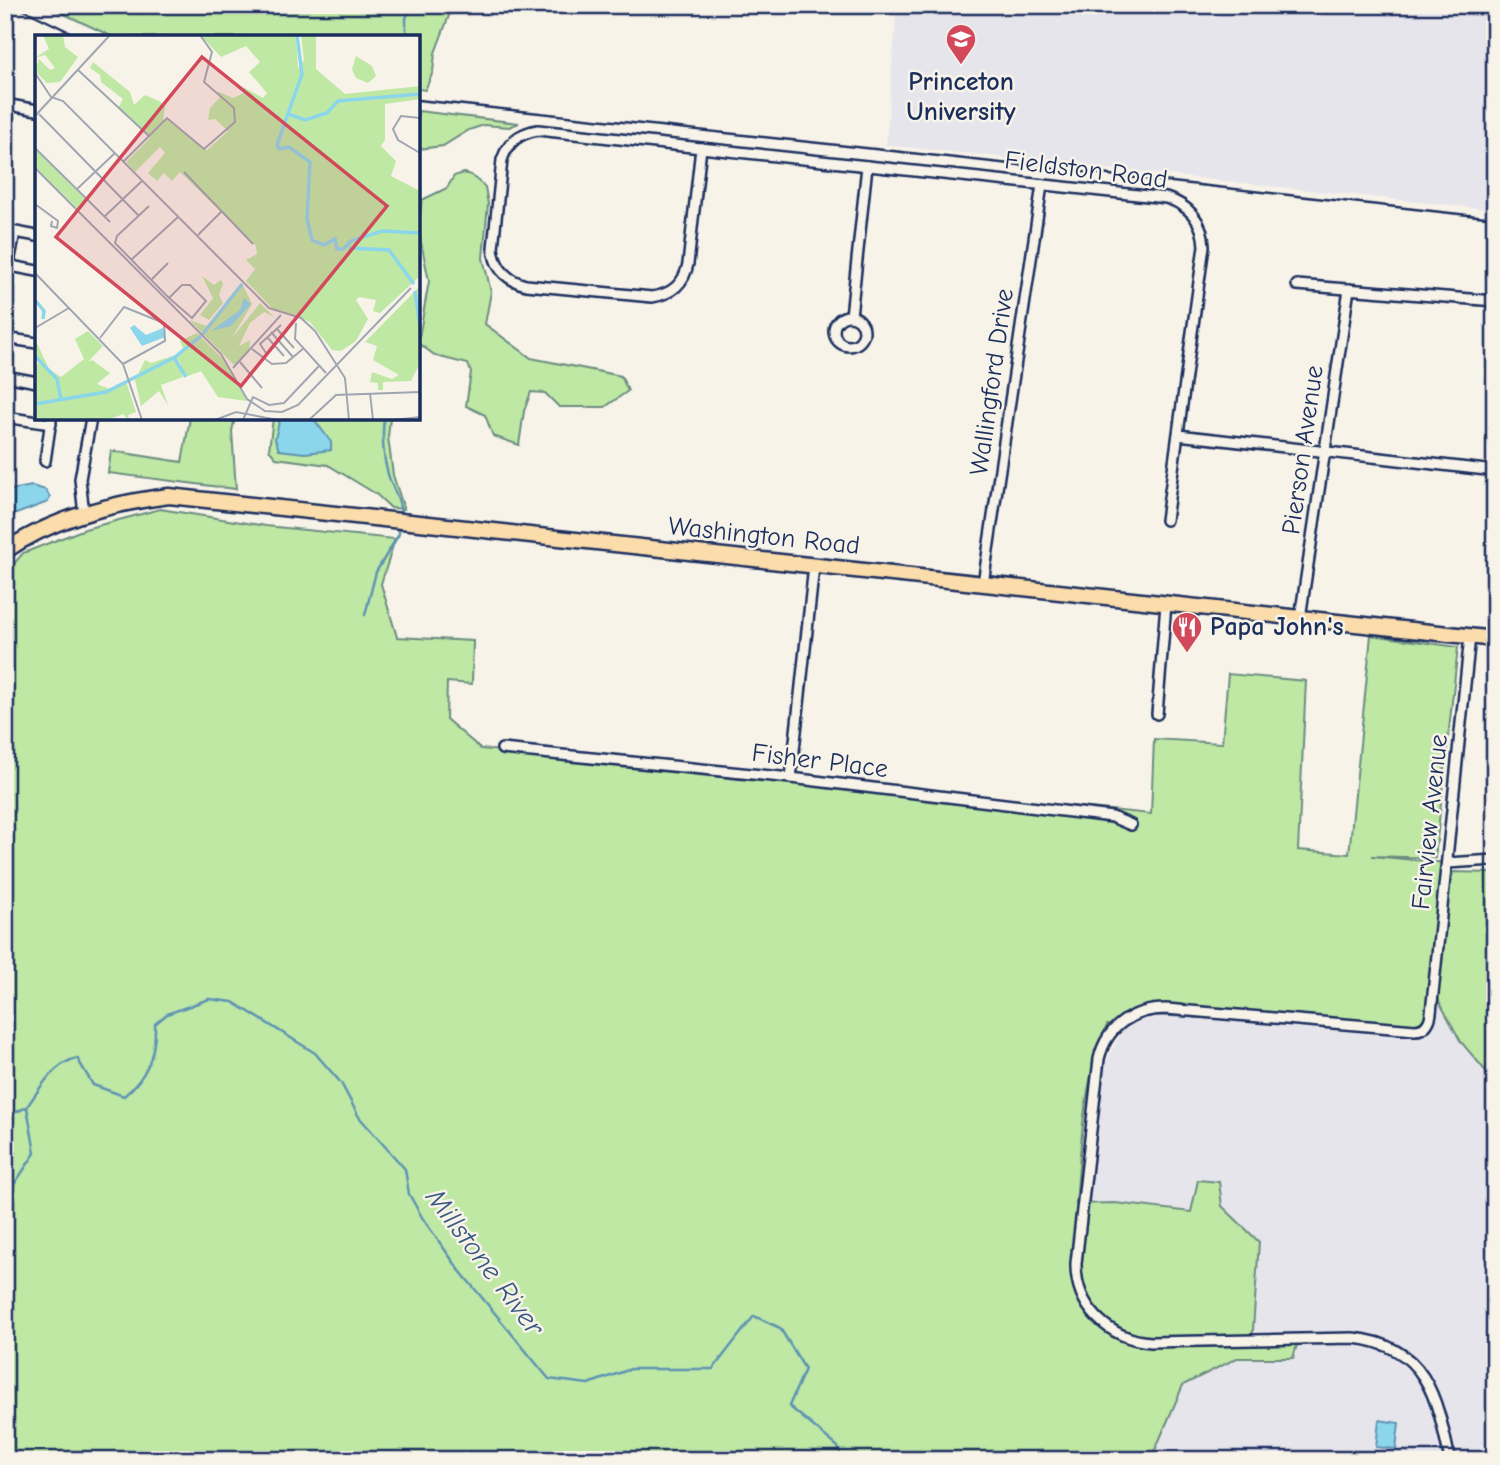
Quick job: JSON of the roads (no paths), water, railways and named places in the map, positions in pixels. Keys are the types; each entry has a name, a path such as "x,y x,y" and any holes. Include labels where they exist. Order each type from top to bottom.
{"main road":[{"name":"Washington Road","path":"5,551 34,534 84,514 137,500 169,496 1495,639"},
{"name":"Washington Road","path":"5,540 34,534"}],"street":[{"path":"5,104 35,110"},
{"name":"Fieldston Road","path":"701,148 688,264 683,279 670,292 652,297 526,285 509,279 497,265 493,248 502,160 509,144 521,134 538,130 1166,198 1184,206 1197,220 1205,246 1166,520"},
{"path":"851,317 867,166"},
{"name":"Wallingford Drive","path":"983,584 1042,185"},
{"path":"35,236 10,231 7,265 35,271"},
{"path":"1297,285 1495,302"},
{"name":"Pierson Avenue","path":"1300,618 1349,289"},
{"path":"5,338 35,343"},
{"path":"5,376 35,382"},
{"path":"5,417 35,420"},
{"path":"84,514 80,479 91,420"},
{"path":"45,461 51,421"},
{"path":"1178,435 1495,471"},
{"path":"791,778 814,566"},
{"path":"1157,714 1166,604"},
{"name":"Fairview Avenue","path":"1450,1460 1431,1388 1415,1366 1391,1348 1353,1338 1151,1342 1130,1339 1112,1331 1092,1312 1080,1291 1076,1270 1099,1059 1108,1037 1122,1022 1140,1012 1166,1009 1415,1030 1424,1027 1431,1013 1470,636"},
{"name":"Fisher Place","path":"502,749 791,778 1112,817 1131,825"},
{"path":"1447,863 1495,860"}],"water":[{"path":"280,420 314,420 331,442 331,450 305,453 279,450 275,439"},
{"path":"32,486 46,490 50,497 48,502 5,516 5,491"},
{"path":"1379,1420 1399,1423 1396,1449 1376,1447"}],"waterway":[{"path":"406,35 406,19 410,5"},
{"path":"384,420 385,461 401,517"},
{"path":"365,615 376,572 399,534 399,527"},
{"name":"Millstone River","path":"5,1198 35,1153 27,1107 54,1071 77,1058 93,1085 124,1096 139,1081 152,1055 155,1024 167,1014 209,999 233,1002 315,1053 341,1083 359,1117 405,1169 409,1194 423,1219 460,1271 549,1379 588,1384 631,1369 713,1369 754,1316 780,1328 805,1369 789,1406 838,1447 842,1460"},
{"path":"5,1117 27,1107"}],"railway":[{"path":"14,5 76,35"},
{"path":"420,100 1495,218"}],"place":[{"name":"Princeton University","path":"961,66"},
{"name":"Papa John's","path":"1187,654"}]}
